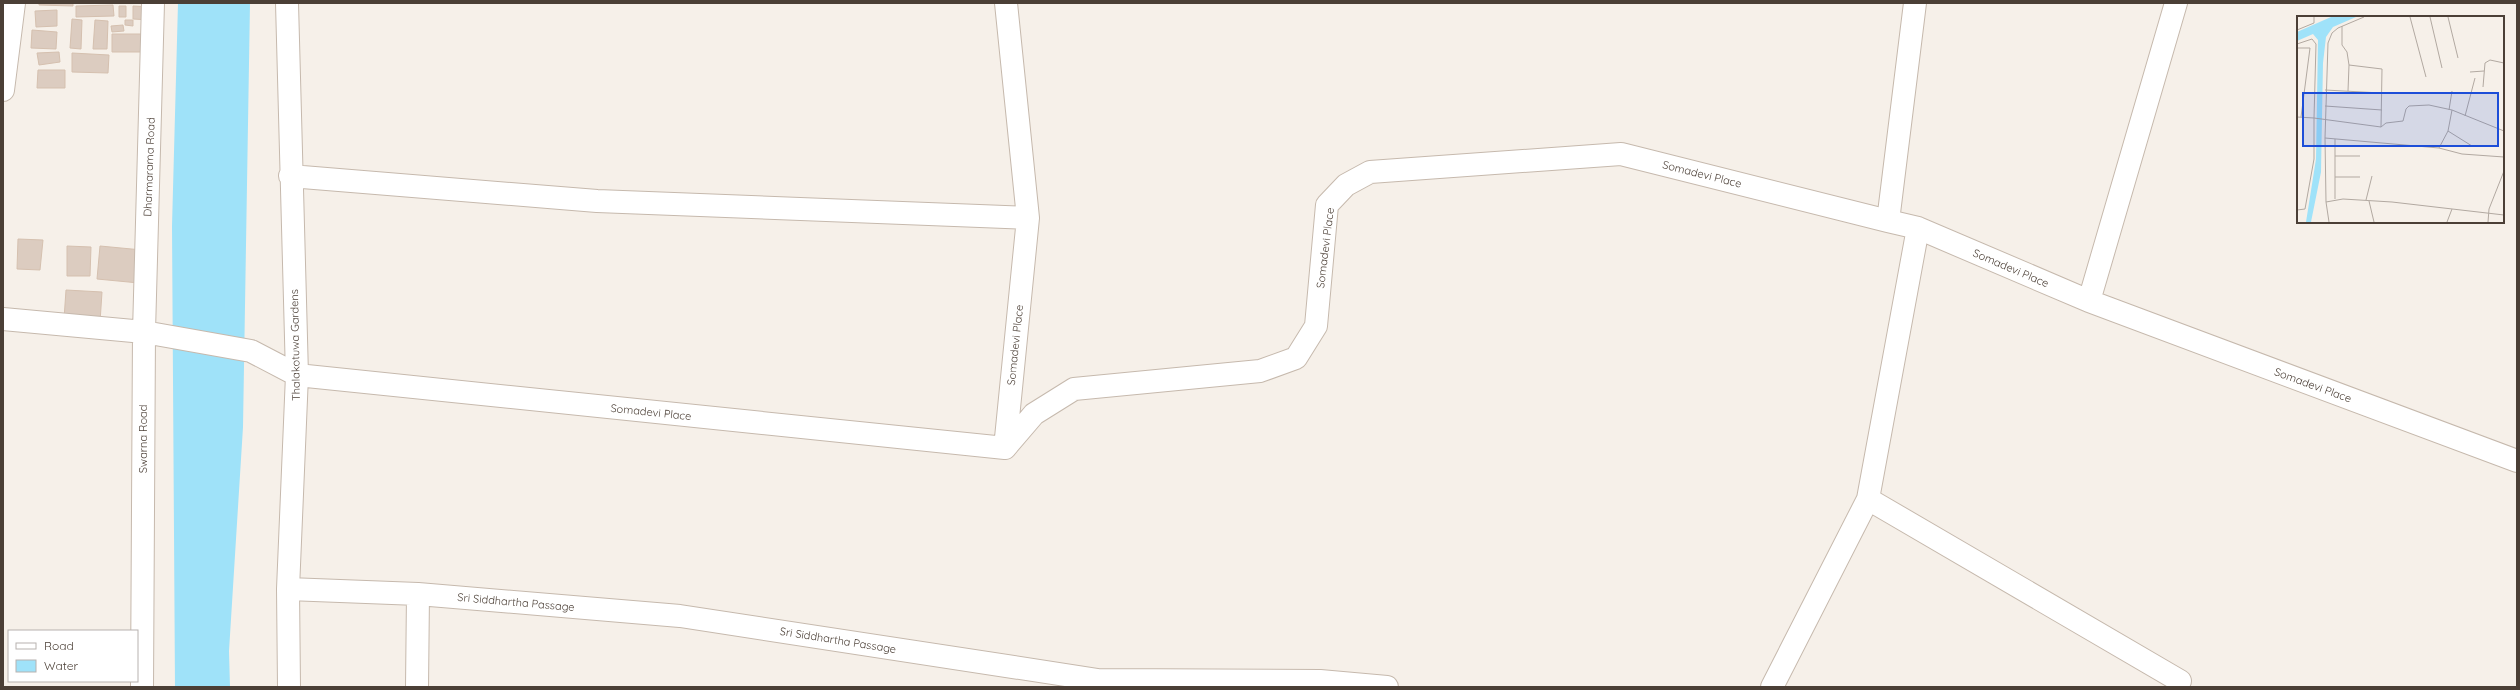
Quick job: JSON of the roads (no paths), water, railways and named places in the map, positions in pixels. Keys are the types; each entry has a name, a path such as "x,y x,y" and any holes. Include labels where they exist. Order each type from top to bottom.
{"street":[{"path":"3,90 14,3"},
{"name":"Dharmarama Road","path":"144,332 153,3"},
{"name":"Thalakotuwa Gardens","path":"287,3 290,176 297,375 288,589 289,687"},
{"name":"Somadevi Place","path":"1005,448 1028,218 1006,3"},
{"path":"1888,221 1915,3"},
{"path":"2089,301 2176,3"},
{"name":"Somadevi Place","path":"1005,448 1034,414 1074,389 1260,371 1296,358 1316,326 1327,206 1346,185 1370,172 1621,154 1918,228 2089,301 2517,461"},
{"path":"290,176 597,201 1028,218"},
{"path":"1772,687 1868,498 1918,228"},
{"path":"3,319 144,332 251,350 297,375"},
{"name":"Swarna Road","path":"142,687 144,332"},
{"name":"Somadevi Place","path":"297,375 1005,448"},
{"path":"1868,498 2180,681"},
{"name":"Sri Siddhartha Passage","path":"288,589 418,594 680,616 1098,680 1320,681 1387,687"},
{"path":"417,687 418,594"}],"water":[{"path":"178,3 250,3 243,427 229,651 230,687 175,687 172,226"}]}
